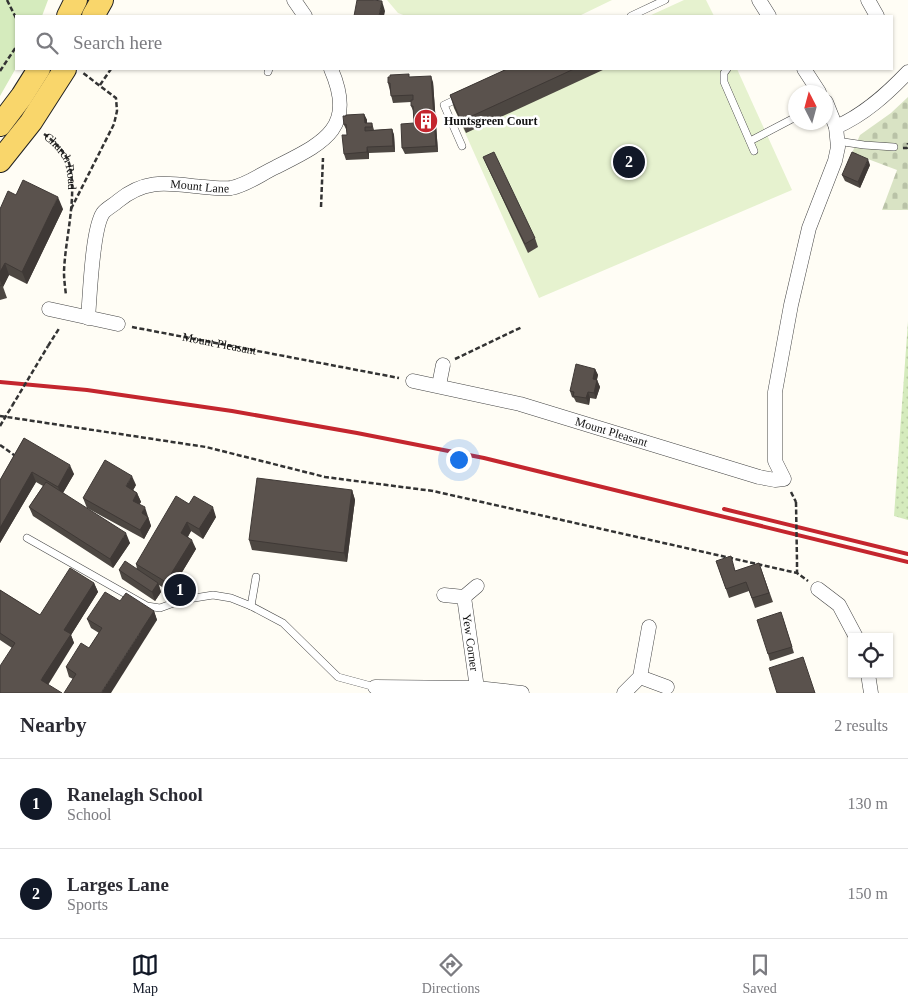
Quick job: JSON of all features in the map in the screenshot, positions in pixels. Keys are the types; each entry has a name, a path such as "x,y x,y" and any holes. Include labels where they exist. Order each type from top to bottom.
{"main road":[{"path":"68,15 76,0"},
{"path":"94,15 102,0"},
{"path":"0,125 38,70"},
{"name":"Church Road","path":"0,161 74,71"}],"street":[{"path":"294,0 303,15"},
{"path":"759,0 768,15"},
{"path":"868,0 876,15"},
{"name":"Mount Lane","path":"88,318 96,230 103,213 125,195 149,184 165,183 231,188 245,183 314,148 334,129 339,116 340,90 331,70"},
{"path":"805,70 815,85"},
{"path":"836,126 846,122 882,99 908,72"},
{"path":"833,119 838,142"},
{"name":"Mount Pleasant","path":"413,381 520,404 759,477 775,480 784,479 776,461 775,392 791,305 809,228 835,160 838,142"},
{"path":"49,309 118,324"},
{"path":"439,386 443,365"},
{"name":"Yew Corner","path":"464,598 477,586"},
{"path":"818,589 839,605 854,633"},
{"name":"Yew Corner","path":"444,594 464,598"},
{"name":"Yew Corner","path":"464,598 477,688"},
{"path":"624,693 640,677 649,627"},
{"path":"640,677 667,687"},
{"path":"869,678 871,693"},
{"path":"375,687 477,688 522,693"}],"lane":[{"path":"633,15 665,0"},
{"path":"726,70 724,72 724,82 754,151"},
{"path":"462,146 444,104 470,93"},
{"path":"750,140 788,121"},
{"path":"838,142 864,146 894,147"},
{"path":"27,538 147,606 160,608 182,600 213,595 231,598 251,606 283,623 338,678 375,687"},
{"path":"251,606 256,577"}],"path":[{"path":"6,0 15,16"},
{"path":"0,70 15,48"},
{"path":"100,85 110,70"},
{"path":"66,295 64,273 71,210 114,124 117,110 116,98 100,85 74,71"},
{"name":"Church Road","path":"31,122 49,137 69,162 71,210"},
{"path":"321,207 324,140"},
{"name":"Mount Pleasant","path":"118,324 413,381"},
{"path":"0,426 60,327"},
{"path":"443,365 522,327"},
{"path":"0,416 206,447 325,477 433,492 797,573 796,502"},
{"path":"0,445 21,460"}],"green space":[{"path":"0,0 48,0 42,15 15,15 15,70 0,96"},
{"path":"387,0 612,0 581,15 403,15 398,13"},
{"path":"684,0 706,0 714,15 651,15"},
{"path":"535,70 737,70 792,190 539,298 454,108"},
{"path":"908,97 908,210 882,210 897,170 852,153 860,135 891,113"},
{"path":"908,321 908,520 894,516"}],"building":[{"path":"357,0 382,1 379,15 354,15"},
{"path":"505,70 572,70 461,121 450,95"},
{"name":"Huntsgreen Court","path":"409,74 409,77 431,76 436,146 402,148 401,124 414,123 413,106 411,106 413,95 391,96 388,77 390,75"},
{"path":"364,114 365,123 372,123 372,127 365,127 365,131 392,129 393,146 367,147 367,152 344,154 342,135 347,135 343,116"},
{"path":"494,152 535,238 525,244 483,157"},
{"path":"852,152 868,159 858,182 842,175"},
{"path":"23,180 58,197 22,272 5,263 0,272 0,209 8,191 16,195"},
{"path":"576,364 595,369 593,379 597,380 594,393 588,392 586,398 573,396 574,392 570,391"},
{"path":"24,438 70,465 58,487 32,472 0,528 0,480"},
{"path":"105,460 132,476 126,486 137,493 133,501 145,507 142,513 148,517 140,530 83,498"},
{"path":"257,478 352,490 344,553 249,540"},
{"path":"46,482 126,533 110,559 29,507"},
{"path":"176,496 189,504 194,496 213,507 199,529 187,522 181,533 192,540 166,582 136,564"},
{"path":"731,556 735,571 759,563 769,593 752,598 746,582 726,589 716,561"},
{"path":"125,561 158,583 152,592 119,570"},
{"path":"70,568 94,583 64,630 71,634 41,680 62,693 0,693 0,666 15,643 0,633 0,590 40,615"},
{"path":"105,592 120,601 126,593 154,611 101,693 64,693 76,674 66,667 81,643 89,648 102,628 87,619"},
{"path":"781,612 792,647 768,654 757,620"},
{"path":"803,657 815,693 777,693 769,668"}],"railway":[{"path":"0,382 87,390 232,411 484,458 908,562"},
{"path":"724,509 908,554"}],"place":[{"name":"Huntsgreen Court","path":"426,121"},
{"name":"Larges Lane","path":"629,162"},
{"name":"Ranelagh School","path":"180,590"}]}
